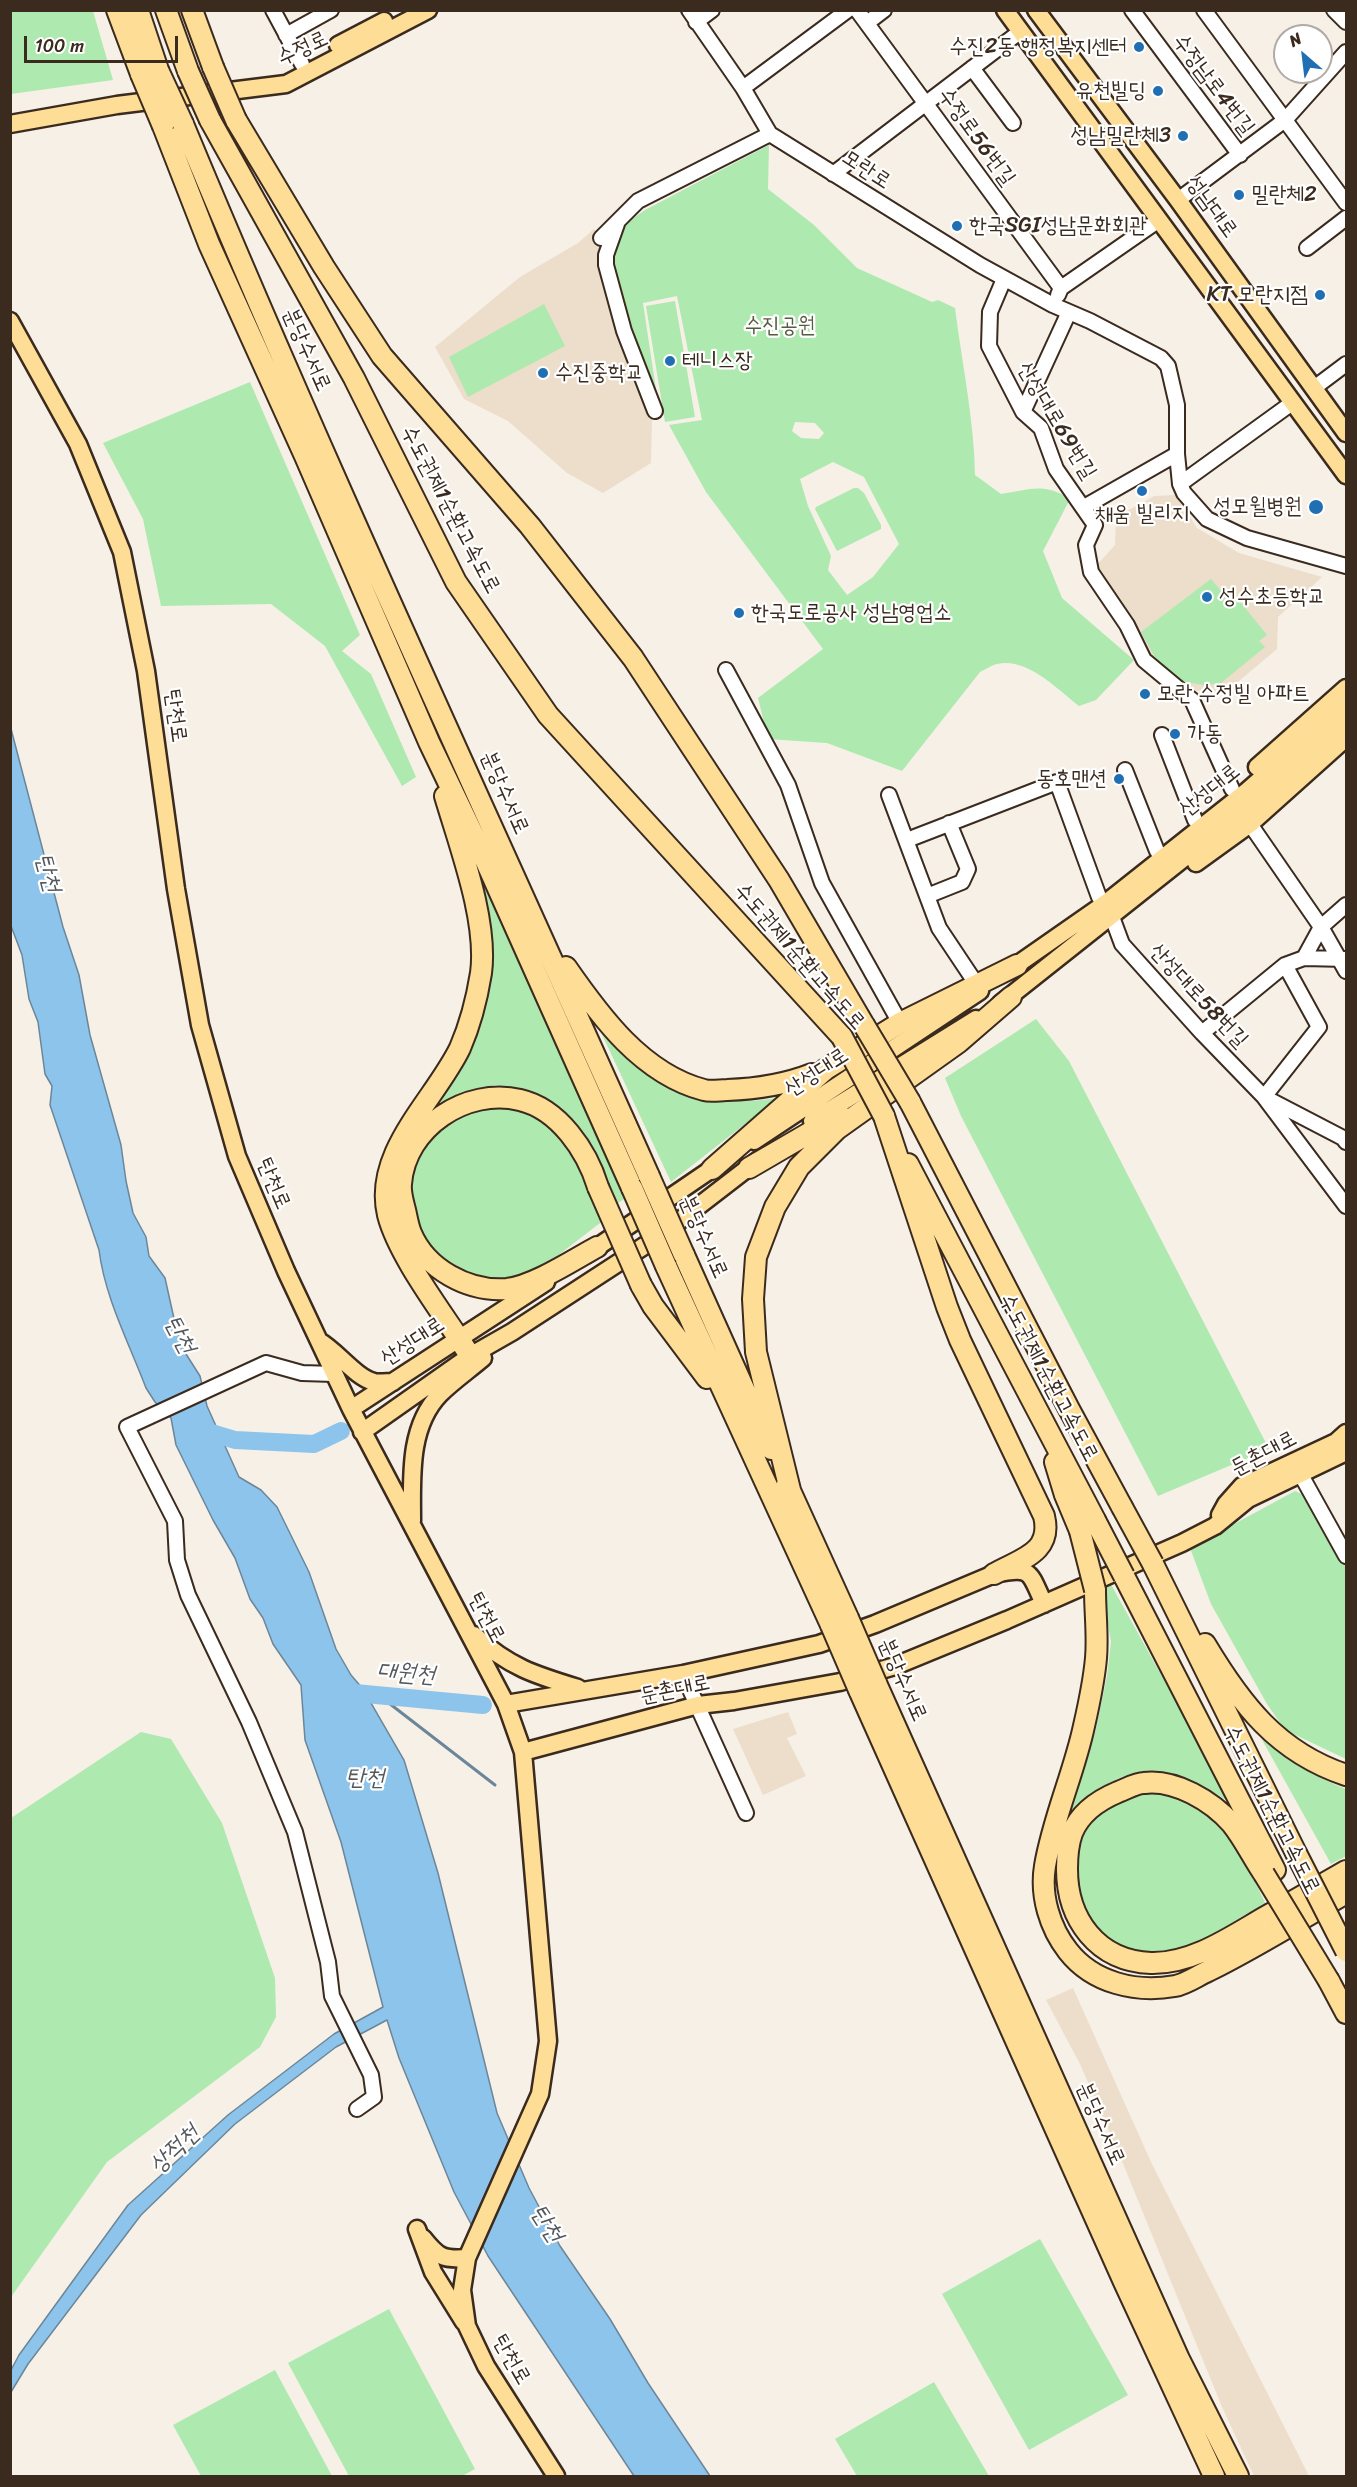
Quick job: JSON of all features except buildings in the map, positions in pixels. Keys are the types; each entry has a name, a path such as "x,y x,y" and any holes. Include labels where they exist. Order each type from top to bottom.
{"highway":[{"name":"분당수서로","path":"117,10 149,72 183,124 250,283 792,1494 840,1622 867,1686 1119,2271 1214,2476"},
{"name":"분당수서로","path":"138,10 149,72 163,126 209,244 305,456 429,742 483,855 734,1415 840,1622"},
{"name":"수도권제1순환고속도로","path":"166,10 188,71 210,120 354,378 462,592 548,715 842,1037 1044,1422 1088,1526 1124,1576 1269,1872 1347,2013"},
{"name":"수도권제1순환고속도로","path":"192,10 236,120 312,248 381,356 530,526 633,658 779,880 910,1102 1069,1409 1153,1564 1347,1951"},
{"path":"429,742 481,927 481,971 473,1008 460,1047 392,1159 386,1187 388,1214 399,1242 470,1356"},
{"path":"538,927 600,1016 648,1062 674,1079 706,1091 756,1089 790,1083 826,1069"},
{"path":"712,1169 826,1069 900,1023 1017,964"},
{"path":"792,1494 756,1352 753,1299 756,1257 775,1208 799,1167 837,1129 894,1086 959,1042 1011,997"},
{"path":"749,1168 894,1086"},
{"path":"597,1247 534,1281 507,1289 480,1287 448,1276 426,1256 411,1233 401,1184 408,1157 425,1130 445,1113 476,1099 504,1096 532,1102 555,1118 576,1143 594,1172 598,1187 641,1285 653,1306 734,1415"},
{"path":"884,1116 952,1318 973,1370 1044,1516 1046,1534 1036,1551 994,1574"},
{"path":"1088,1526 1095,1590 1096,1658 1084,1727 1050,1840 1045,1868 1044,1889 1056,1936 1074,1959 1094,1974 1119,1985 1148,1988 1177,1985 1221,1965 1347,1893"},
{"path":"1153,1564 1190,1618 1232,1688 1261,1723 1298,1752 1328,1769 1347,1775"},
{"name":"분당수서로","path":"867,1686 1179,2359 1238,2476"},
{"path":"1269,1872 1232,1824 1207,1802 1173,1786 1159,1783 1143,1783 1103,1798 1086,1812 1072,1832 1067,1856 1067,1884 1072,1907 1084,1929 1101,1946 1121,1958 1151,1963 1192,1956 1224,1941 1347,1871"}],"main road":[{"name":"수정로","path":"10,112 111,95 284,74 407,10"},
{"name":"수정로","path":"10,124 117,105 286,84 428,10"},
{"path":"1005,10 1347,475"},
{"name":"성남대로","path":"1043,13 1347,433"},
{"name":"탄천로","path":"10,321 78,444 122,552 146,671 177,890 200,1025 237,1156 285,1271 334,1374 362,1432 506,1704 523,1752 548,2041 540,2094 468,2256 462,2290 467,2326 486,2366 556,2476"},
{"path":"1017,964 1077,913 1195,820 1245,793 1347,688"},
{"name":"산성대로","path":"362,1432 470,1356 512,1332 661,1235 807,1124 1011,997 1112,917 1245,793 1347,704"},
{"name":"산성대로","path":"351,1409 909,1040 1107,902 1245,793 1347,721"},
{"path":"1112,917 1250,824 1347,738"},
{"path":"412,1525 416,1437 424,1414 441,1393 512,1332"},
{"path":"318,1340 334,1349 354,1370 373,1382 394,1382"},
{"name":"둔촌대로","path":"1215,1526 1226,1504 1242,1486 1336,1442 1347,1433"},
{"name":"둔촌대로","path":"523,1752 698,1704 734,1701 840,1682 895,1666 1182,1543 1215,1526 1248,1499 1347,1452"},
{"path":"994,1574 1019,1569 1026,1571 1031,1576 1044,1604"},
{"name":"둔촌대로","path":"506,1704 582,1689 683,1674 819,1644 875,1624 994,1574"},
{"path":"466,1628 492,1652 518,1668 582,1689"},
{"path":"467,2326 433,2272 417,2229 433,2251 447,2260 468,2256"}],"street":[{"path":"273,10 302,64"},
{"path":"286,35 332,10"},
{"path":"692,16 712,10"},
{"path":"743,88 848,10"},
{"name":"수정로56번길","path":"857,10 1061,288"},
{"path":"867,23 884,10"},
{"name":"수정남로4번길","path":"1132,10 1240,155"},
{"path":"1204,10 1347,203"},
{"path":"1334,10 1347,22"},
{"name":"모란로","path":"692,16 743,88 770,134 1004,279 1153,352 1168,366 1177,405 1177,454 1180,484"},
{"path":"833,174 1020,31"},
{"path":"1178,200 1285,120 1347,52"},
{"path":"972,68 1013,123"},
{"path":"601,238 638,201 770,134"},
{"path":"1307,248 1347,218"},
{"path":"1053,305 1061,288 1158,220"},
{"path":"617,222 606,255 606,265 624,331 654,411"},
{"name":"산성대로69번길","path":"1004,279 990,312 989,346 1023,412 1041,428 1056,469 1095,525 1086,545 1091,572 1127,625 1144,660 1192,700 1245,793"},
{"path":"1023,412 1069,312"},
{"path":"1314,388 1347,364"},
{"path":"1292,403 1180,484 1184,493 1207,519 1247,538 1347,566"},
{"path":"1084,507 1177,454"},
{"path":"726,670 788,784 822,883 900,1023"},
{"name":"산성대로","path":"1162,735 1195,820"},
{"path":"1125,770 1157,851"},
{"path":"907,840 1057,782 1099,897"},
{"path":"889,795 939,928 977,985"},
{"path":"927,896 962,882 968,869 949,823"},
{"path":"1250,824 1322,927 1344,964"},
{"path":"1304,958 1322,927 1347,905"},
{"name":"산성대로58번길","path":"1112,917 1122,944 1202,1033 1264,1097 1347,1206"},
{"path":"1202,1033 1285,965 1304,958 1344,964"},
{"path":"1285,965 1319,1027 1264,1097 1345,1138"},
{"path":"334,1374 302,1373 267,1363 127,1427 175,1521 177,1560 188,1595 249,1722 295,1832 328,1962 332,1996 371,2075 374,2097 357,2109"},
{"path":"1301,1475 1341,1534 1347,1556"},
{"path":"683,1674 746,1813"}],"shaded area":[{"name":"수진중학교","path":"594,229 607,240 623,335 652,419 651,463 603,493 567,473 508,421 464,399 435,347 520,277 578,243"},
{"name":"성수초등학교","path":"1176,495 1197,528 1239,553 1322,577 1278,617 1277,649 1226,692 1186,690 1148,661 1095,567 1115,545 1116,517 1154,496"},
{"path":"788,1712 797,1734 787,1738 806,1776 763,1795 733,1729"},
{"path":"1073,1988 1151,2162 1309,2476 1254,2476 1222,2407 1080,2064 1046,2000"}],"green space":[{"path":"10,11 93,11 113,80 11,94"},
{"name":"수진공원","path":"769,145 768,189 814,225 857,268 932,302 938,300 955,308 970,412 975,475 1001,494 1028,489 1044,489 1052,490 1070,499 1043,551 1062,598 1134,660 1096,700 1079,706 1051,683 1030,670 1008,663 995,665 980,672 902,771 827,743 768,739 758,698 823,649 706,492 669,425 702,420 677,296 643,303 658,403 638,360 611,266 611,256 621,227 645,210","holes":["795,422 815,423 824,433 819,439 801,438 792,431","833,462 864,477 899,544 873,577 847,595 828,570 831,556 808,506 800,479"]},
{"name":"테니스장","path":"675,301 695,417 665,422 646,306"},
{"path":"544,304 565,346 468,397 449,357"},
{"path":"250,382 360,635 342,651 371,674 416,777 402,786 325,646 271,604 161,606 143,519 103,443"},
{"path":"854,488 864,493 881,529 837,551 815,509"},
{"path":"1211,579 1222,592 1229,588 1267,635 1259,641 1265,647 1221,683 1203,685 1179,681 1160,666 1141,632"},
{"path":"477,863 626,1198 618,1203 566,1115 530,1090 495,1085 438,1103 458,1070 490,934"},
{"path":"1036,1019 1069,1061 1269,1449 1158,1496 961,1116 945,1078"},
{"path":"599,1028 620,1045 707,1097 753,1101 778,1098 671,1182"},
{"path":"503,1104 531,1111 559,1134 586,1175 604,1220 531,1276 499,1279 461,1272 437,1256 417,1230 408,1189 414,1164 429,1137 447,1120 477,1107"},
{"path":"1295,1491 1311,1498 1346,1567 1346,1759 1285,1730 1267,1704 1211,1604 1190,1548"},
{"path":"1103,1570 1232,1803 1184,1779 1163,1773 1144,1772 1125,1776 1106,1785 1086,1800 1065,1821 1095,1733 1107,1676 1111,1642 1104,1600"},
{"path":"1255,1727 1297,1764 1346,1789 1346,1856 1331,1864"},
{"path":"141,1732 171,1739 222,1823 275,1978 276,2017 260,2047 107,2162 11,2297 11,1818"},
{"path":"1150,1791 1175,1793 1203,1808 1225,1829 1248,1866 1266,1905 1197,1946 1157,1955 1130,1950 1107,1937 1090,1918 1079,1895 1076,1868 1081,1842 1097,1816 1115,1803"},
{"path":"1040,2239 1128,2395 1029,2450 942,2294"},
{"path":"389,2309 475,2469 462,2476 349,2476 288,2363"},
{"path":"275,2370 332,2476 201,2476 173,2425"},
{"path":"934,2382 989,2476 857,2476 835,2439"}],"water":[{"name":"탄천","path":"10,725 63,927 79,975 90,1035 121,1145 133,1213 146,1237 149,1256 165,1278 177,1332 186,1354 200,1376 207,1406 239,1477 261,1490 277,1507 309,1572 336,1649 351,1675 363,1689 404,1760 438,1873 497,2113 529,2188 560,2246 610,2319 648,2383 710,2476 634,2476 488,2256 454,2192 399,2058 387,2020 336,2047 235,2124 141,2215 28,2364 11,2392 11,2370 19,2355 128,2205 228,2115 334,2034 383,2007 341,1842 305,1740 301,1685 273,1644 263,1618 250,1599 235,1558 213,1520 176,1445 171,1418 155,1402 146,1388 112,1303 99,1250 50,1105 52,1086 45,1074 38,1022 29,999 22,955 11,926"}],"waterway":[{"path":"202,1430 235,1440 314,1444 341,1431"},
{"name":"대원천","path":"344,1692 483,1705"},
{"path":"381,1697 495,1785"}],"place":[{"name":"수진2동 행정복지센터","path":"1139,47"},
{"name":"유천빌딩","path":"1158,91"},
{"name":"성남밀란체3","path":"1183,136"},
{"name":"밀란체2","path":"1239,195"},
{"name":"한국SGI성남문화회관","path":"957,226"},
{"name":"KT 모란지점","path":"1320,295"},
{"name":"테니스장","path":"670,361"},
{"name":"수진중학교","path":"543,373"},
{"name":"채움 빌리지","path":"1142,491"},
{"name":"성모윌병원","path":"1316,507"},
{"name":"성수초등학교","path":"1207,597"},
{"name":"한국도로공사 성남영업소","path":"739,613"},
{"name":"모란 수정빌 아파트","path":"1145,694"},
{"name":"가동","path":"1175,734"},
{"name":"동호맨션","path":"1119,779"}],"water label":[{"name":"상적천","path":"175,2150"}]}
